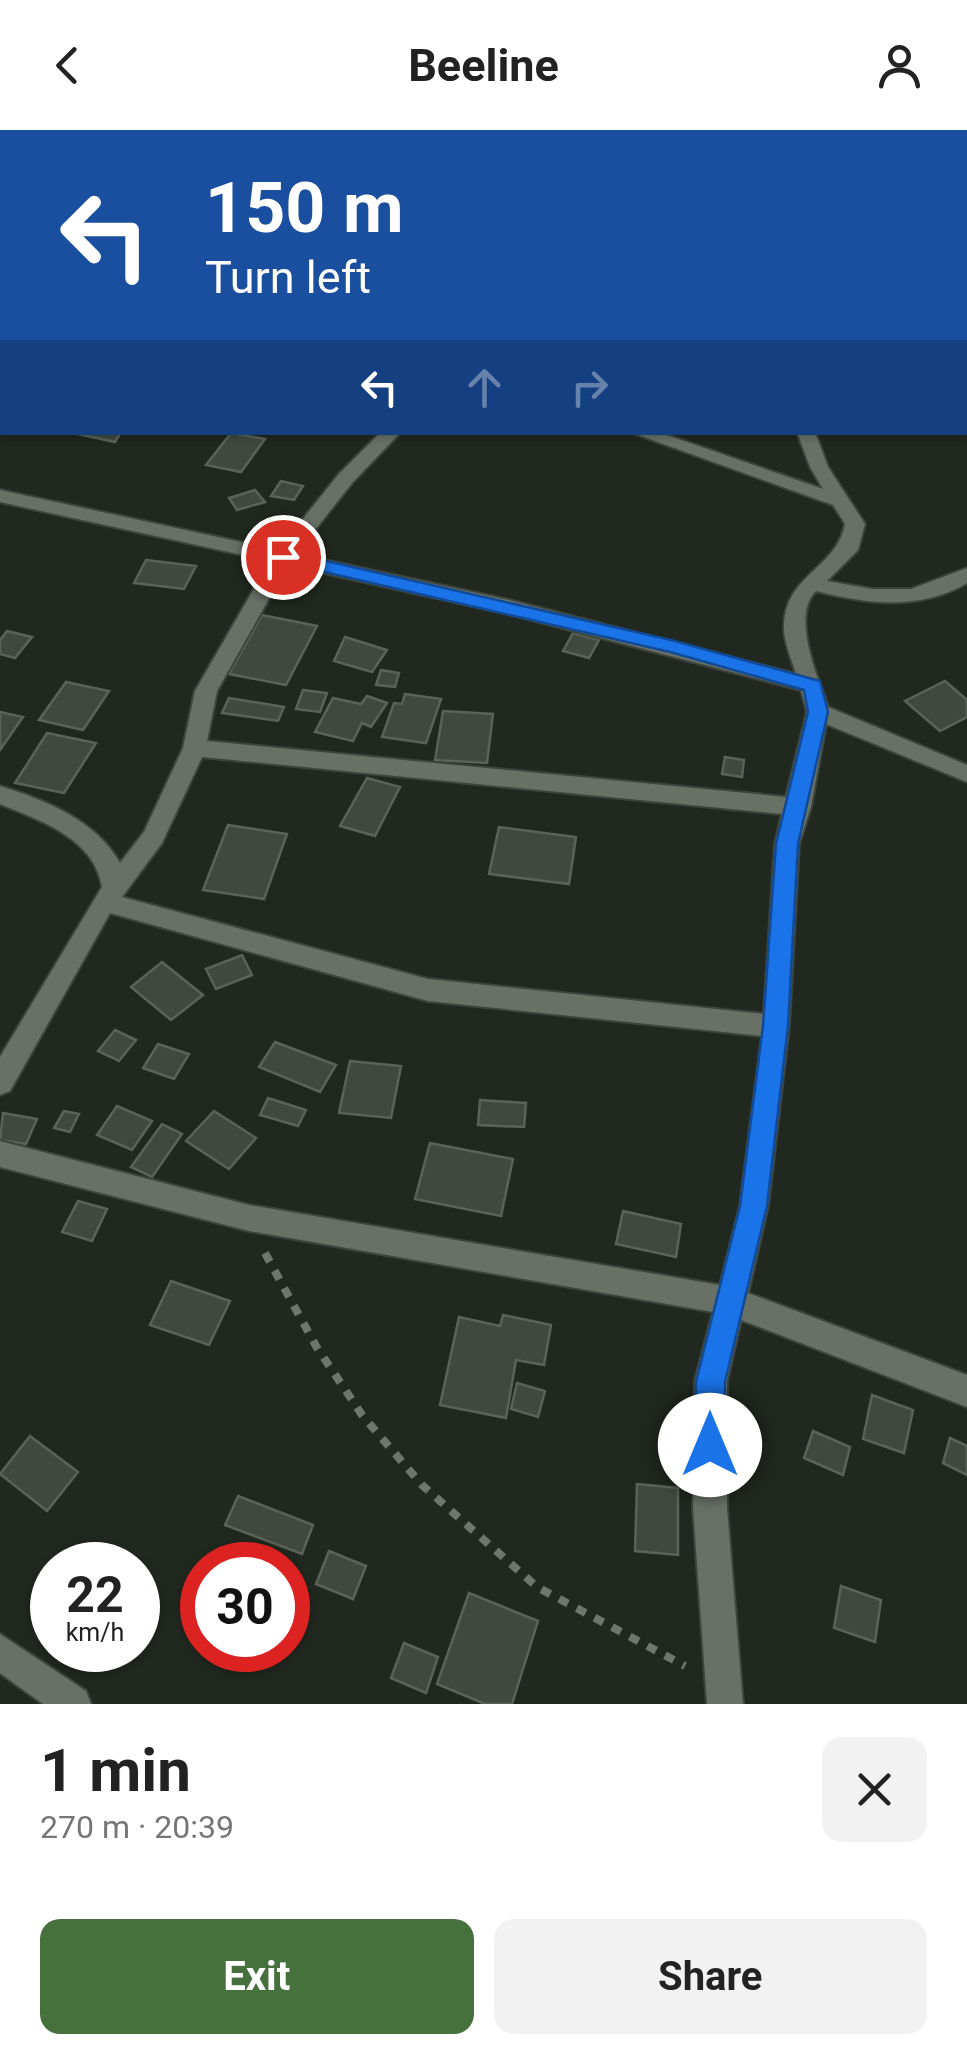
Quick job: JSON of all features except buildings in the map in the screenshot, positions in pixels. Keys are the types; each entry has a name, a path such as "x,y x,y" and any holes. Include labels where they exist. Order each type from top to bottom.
{"street":[{"path":"0,1083 109,896 154,837 194,748 206,691 283,557 345,479 389,435"},
{"path":"649,435 843,502"},
{"path":"723,1694 710,1508 710,1382 754,1206 776,1026 786,860 799,807 816,699 794,631 799,596 851,546 855,524 819,467 807,435"},
{"path":"0,496 671,646 816,699 967,774"},
{"path":"812,584 855,594 898,597 942,591 967,574"},
{"path":"194,748 286,752 426,770 641,786 799,807"},
{"path":"0,795 100,847 111,863 109,896"},
{"path":"109,896 428,990 776,1026"},
{"path":"0,1154 249,1218 730,1301 967,1391"},
{"path":"0,1652 72,1704"}],"path":[{"path":"249,1218 316,1346 362,1415 422,1485 537,1588 723,1694"}],"route":[{"path":"283,557 671,646 813,686 818,712 799,807 787,844 776,1026 754,1206 710,1382 710,1445"}]}
